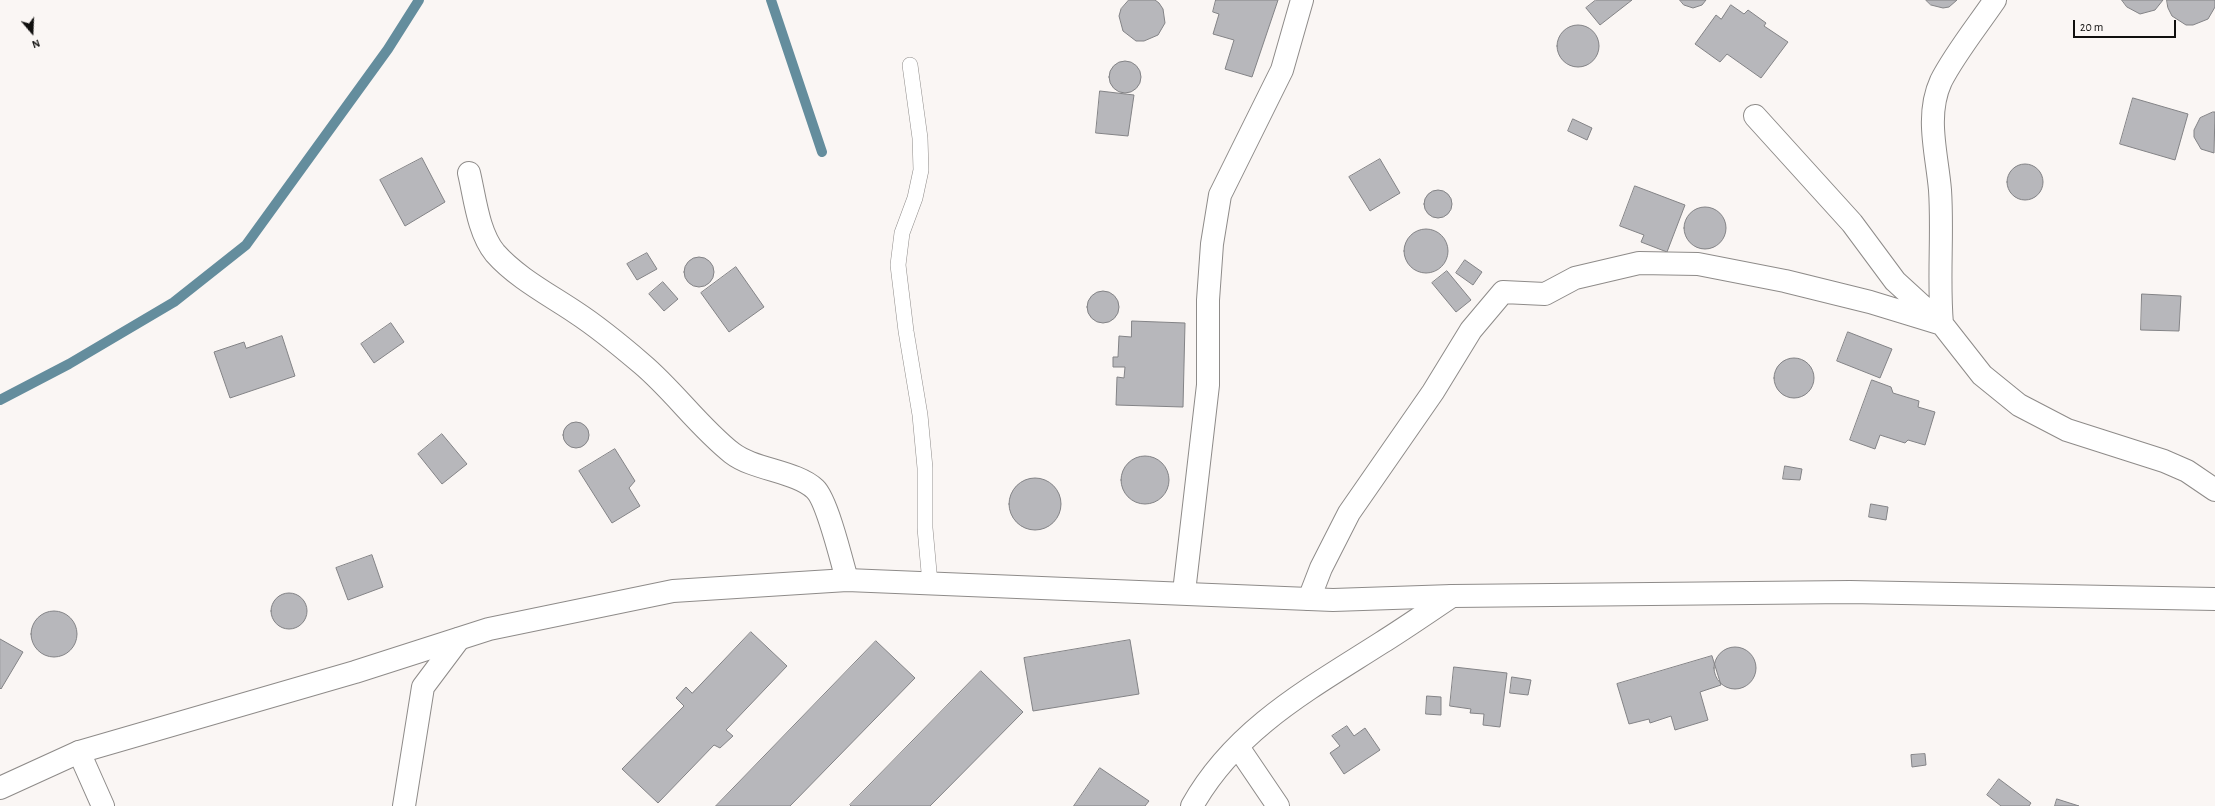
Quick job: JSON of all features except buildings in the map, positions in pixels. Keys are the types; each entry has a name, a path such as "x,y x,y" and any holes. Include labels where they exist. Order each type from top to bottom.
{"street":[{"path":"1184,592 1208,385 1208,300 1211,258 1220,195 1282,70 1302,0"},
{"path":"1942,324 1939,289 1940,190 1933,141 1933,111 1941,82 1995,0"},
{"path":"1755,116 1852,223 1895,281 1942,324 1982,375 2019,405 2067,430 2164,461 2187,471 2215,490"},
{"path":"469,173 482,229 494,252 512,269 580,316 643,365 733,454 767,470 796,478 816,489 835,535 847,580"},
{"path":"1309,599 1320,568 1349,513 1432,392 1471,330 1503,292 1545,294 1575,278 1639,262 1698,264 1793,283 1870,302 1942,324"},
{"path":"0,788 79,752 354,672 489,629 673,591 847,580 1055,590 1184,592 1333,600 1452,596 1850,592 2215,599"},
{"path":"1192,806 1206,781 1251,731 1310,686 1452,596"},
{"path":"404,806 423,687 459,639"},
{"path":"1238,746 1278,806"},
{"path":"79,752 104,806"}],"lane":[{"path":"910,65 920,138 921,170 915,198 902,233 898,265 906,331 920,415 925,468 925,528 930,583"}],"waterway":[{"path":"0,400 69,364 174,302 246,245 388,49 419,0"},
{"path":"771,0 822,152"}]}
